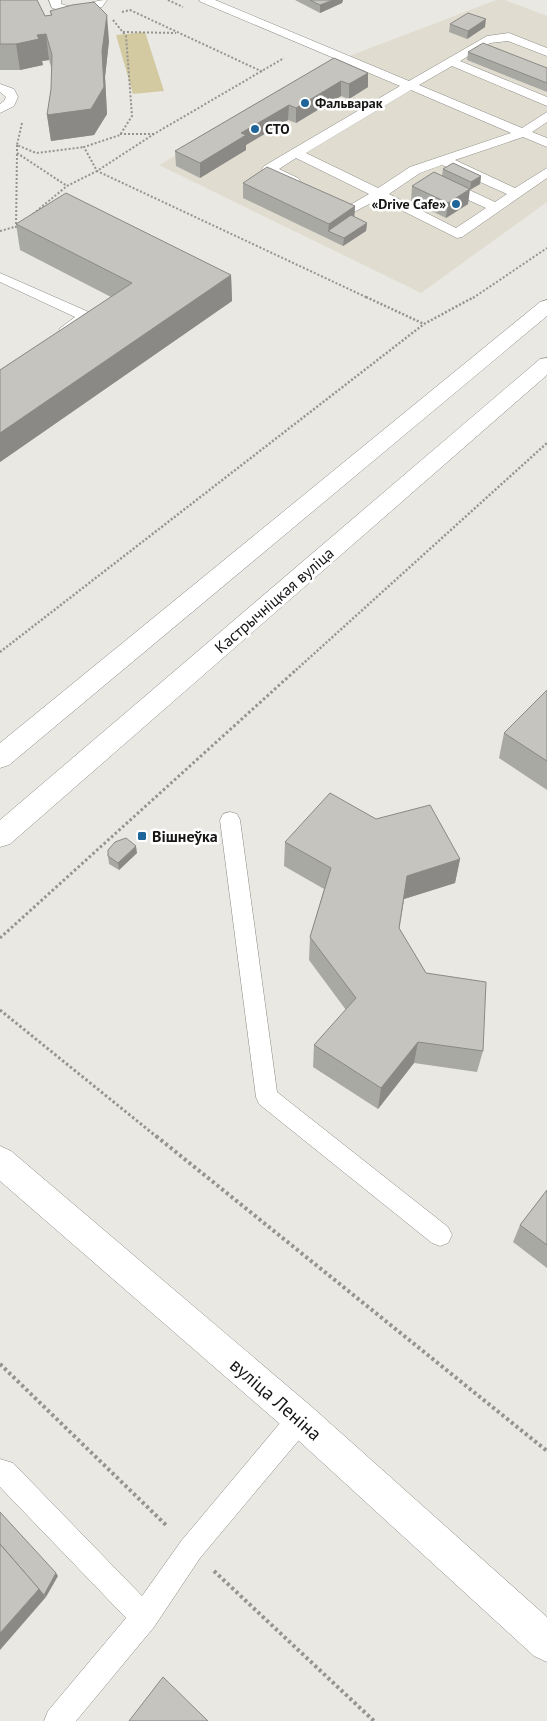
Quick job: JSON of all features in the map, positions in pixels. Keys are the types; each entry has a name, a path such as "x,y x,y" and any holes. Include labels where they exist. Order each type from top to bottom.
{"main road":[{"path":"0,758 547,306"},
{"name":"Кастрычніцкая вуліца","path":"0,836 547,364"},
{"name":"вуліца Леніна","path":"0,1161 300,1419 547,1644"}],"lane":[{"path":"55,0 56,6 68,11 85,11 98,5 100,0"},
{"path":"205,0 547,143"},
{"path":"302,186 269,169 487,40 509,37 547,52"},
{"path":"487,40 547,63"},
{"path":"450,61 547,102"},
{"path":"0,88 10,92 12,97 10,103 0,108"},
{"path":"318,194 350,210 379,194 415,170 523,133 547,116"},
{"path":"296,153 457,234 547,172"},
{"path":"443,160 516,193"},
{"path":"415,170 496,207"},
{"path":"0,277 86,316 55,337"},
{"path":"230,820 267,1097 440,1235"},
{"path":"58,1721 144,1617 191,1549 300,1419"},
{"path":"0,1472 4,1472 144,1617"}],"path":[{"path":"116,14 130,10 263,72"},
{"path":"110,15 126,36 132,116 120,134"},
{"path":"122,32 179,33"},
{"path":"30,216 67,186 97,171 154,134 263,72 289,54"},
{"path":"16,228 17,145 23,118"},
{"path":"17,145 36,153 84,147 120,134 154,134"},
{"path":"84,147 97,171 424,324"},
{"path":"17,153 67,186"},
{"path":"0,231 16,228 23,222"},
{"path":"0,652 424,324 470,300 482,290 547,248"},
{"path":"0,938 547,443"},
{"path":"0,1010 547,1451"}],"shaded area":[{"path":"496,0 505,0 547,16 547,202 421,293 159,165 344,58"},
{"path":"145,32 164,91 133,94 116,35"}],"building":[{"path":"0,0 37,0 45,16 52,15 50,11 94,2 107,15 102,51 104,87 91,109 47,115 51,89 52,55 46,34 37,35 39,39 16,44 0,44"},
{"path":"310,0 333,0 320,5"},
{"path":"468,13 486,19 468,31 450,24"},
{"path":"483,43 547,68 547,83 468,52"},
{"path":"334,58 368,73 349,84 341,81 296,108 289,105 241,133 246,135 200,163 175,151"},
{"path":"453,163 481,176 471,182 443,169"},
{"path":"267,167 355,206 329,224 243,183"},
{"path":"434,172 470,189 448,203 412,186"},
{"path":"66,193 231,275 0,433 0,370 132,283 16,224"},
{"path":"351,215 367,223 344,238 328,231"},
{"path":"547,690 547,761 504,733"},
{"path":"330,793 376,819 430,805 460,859 407,876 399,928 426,973 486,982 483,1051 418,1042 381,1088 314,1045 356,998 310,937 331,868 285,842"},
{"path":"126,838 136,846 118,863 108,856 108,850 115,842"},
{"path":"547,1190 547,1245 520,1225"},
{"path":"0,1512 56,1573 44,1595 0,1544"},
{"path":"0,1544 39,1589 0,1633"},
{"path":"163,1677 208,1721 129,1721"}],"place":[{"name":"Фальварак","path":"305,103"},
{"name":"СТО","path":"255,129"},
{"name":"«Drive Cafe»","path":"456,204"},
{"name":"Вішнеўка","path":"142,836"}]}
